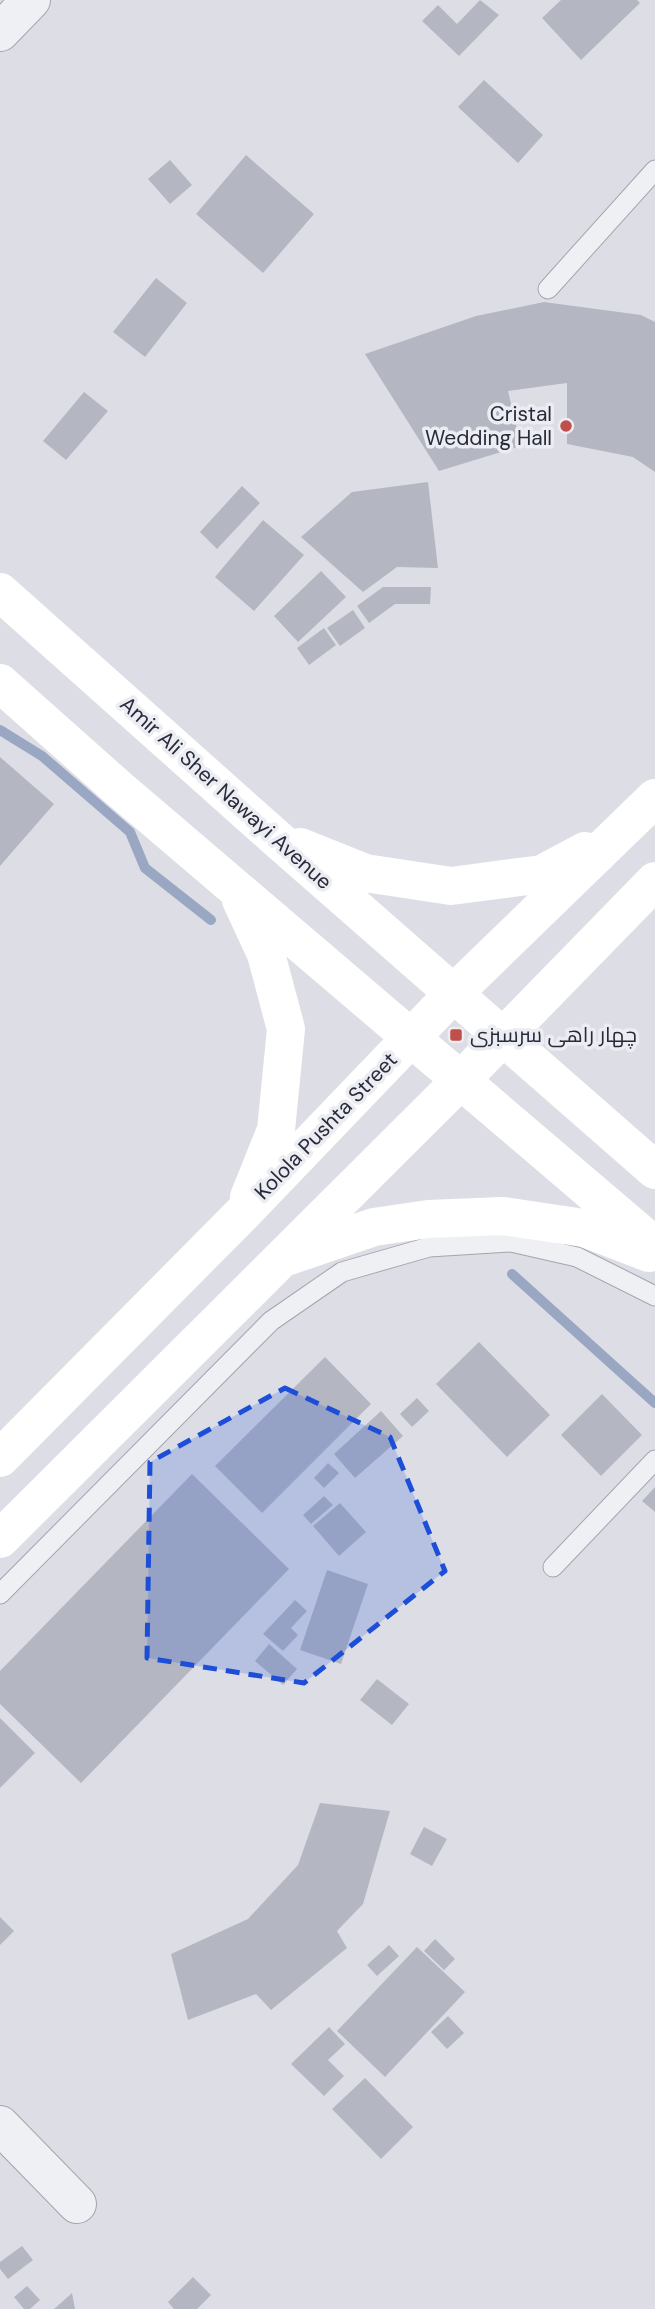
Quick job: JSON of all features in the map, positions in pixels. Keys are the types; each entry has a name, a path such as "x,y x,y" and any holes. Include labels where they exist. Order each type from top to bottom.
{"main road":[{"name":"Amir Ali Sher Nawayi Avenue","path":"0,592 655,1170"},
{"path":"0,683 118,788 655,1246"},
{"name":"Kolola Pushta Street","path":"0,1458 242,1214 454,993 655,798"},
{"path":"276,838 365,873 451,886 542,874 617,834"},
{"path":"0,1539 504,1037 655,881"},
{"path":"236,888 266,954 286,1029 276,1130 242,1214"},
{"path":"281,1259 374,1227 428,1219 503,1216 584,1228 655,1255"}],"street":[{"path":"0,32 31,0"},
{"path":"0,2125 77,2204"}],"lane":[{"path":"548,289 655,170"},
{"path":"0,1594 271,1321 342,1272 429,1247 511,1242 577,1257 655,1296"},
{"path":"553,1567 655,1460"}],"highlighted area":[{"path":"285,1388 390,1437 445,1571 304,1683 147,1658 150,1462"}],"building":[{"path":"480,0 499,15 459,56 422,21 438,5 457,24"},
{"path":"561,0 637,0 640,3 581,60 542,18"},
{"path":"484,80 543,135 518,163 458,107"},
{"path":"246,155 314,214 263,273 196,214"},
{"path":"170,160 192,185 170,204 148,179"},
{"path":"156,278 187,303 145,357 113,332"},
{"path":"544,302 641,315 655,322 655,472 633,457 567,444 567,383 508,391 521,446 439,471 365,354 476,316"},
{"path":"84,392 108,411 66,460 43,441"},
{"path":"428,482 438,568 397,567 363,592 301,537 352,492"},
{"path":"242,486 260,503 217,549 200,532"},
{"path":"263,520 304,555 254,611 215,577"},
{"path":"321,571 346,597 298,642 274,616"},
{"path":"383,587 431,587 430,604 395,604 369,623 357,606"},
{"path":"353,610 365,628 340,646 327,628"},
{"path":"324,628 336,645 309,665 297,648"},
{"path":"0,757 54,804 0,866"},
{"path":"479,1342 550,1415 507,1457 436,1384"},
{"path":"325,1357 371,1404 262,1513 215,1466"},
{"path":"602,1394 642,1435 601,1476 561,1435"},
{"path":"417,1398 429,1411 412,1427 400,1414"},
{"path":"381,1411 403,1436 355,1478 334,1454"},
{"path":"328,1463 339,1473 324,1488 314,1478"},
{"path":"192,1474 289,1569 81,1783 0,1704 0,1671"},
{"path":"655,1487 655,1512 642,1501"},
{"path":"324,1496 333,1505 311,1524 303,1515"},
{"path":"340,1503 366,1532 339,1556 313,1526"},
{"path":"327,1570 368,1584 341,1664 300,1650"},
{"path":"295,1600 307,1611 291,1628 298,1635 283,1651 263,1634"},
{"path":"269,1644 297,1669 283,1685 255,1661"},
{"path":"377,1679 409,1704 392,1725 360,1700"},
{"path":"0,1718 35,1753 0,1788"},
{"path":"320,1803 390,1811 363,1904 337,1931 347,1948 271,2010 256,1994 188,2020 171,1954 248,1919 298,1865"},
{"path":"424,1827 447,1839 432,1866 410,1854"},
{"path":"0,1917 14,1931 0,1945"},
{"path":"435,1939 455,1959 444,1970 424,1951"},
{"path":"389,1945 399,1956 377,1976 367,1965"},
{"path":"417,1947 465,1992 385,2077 337,2031"},
{"path":"448,2016 464,2033 447,2049 431,2032"},
{"path":"329,2027 345,2044 328,2060 344,2076 324,2096 291,2064"},
{"path":"365,2078 413,2127 381,2159 332,2109"},
{"path":"22,2246 33,2260 8,2279 0,2269 0,2262"},
{"path":"193,2277 211,2295 197,2309 174,2309 168,2302"},
{"path":"27,2286 40,2300 30,2309 24,2309 14,2297"},
{"path":"72,2293 75,2309 54,2309"}],"waterway":[{"path":"0,730 42,756 130,832 145,868 211,920"},
{"path":"512,1274 655,1403"}],"place":[{"name":"Cristal Wedding Hall","path":"566,426"},
{"name":"چهار راهی سرسبزی","path":"456,1035"}]}
